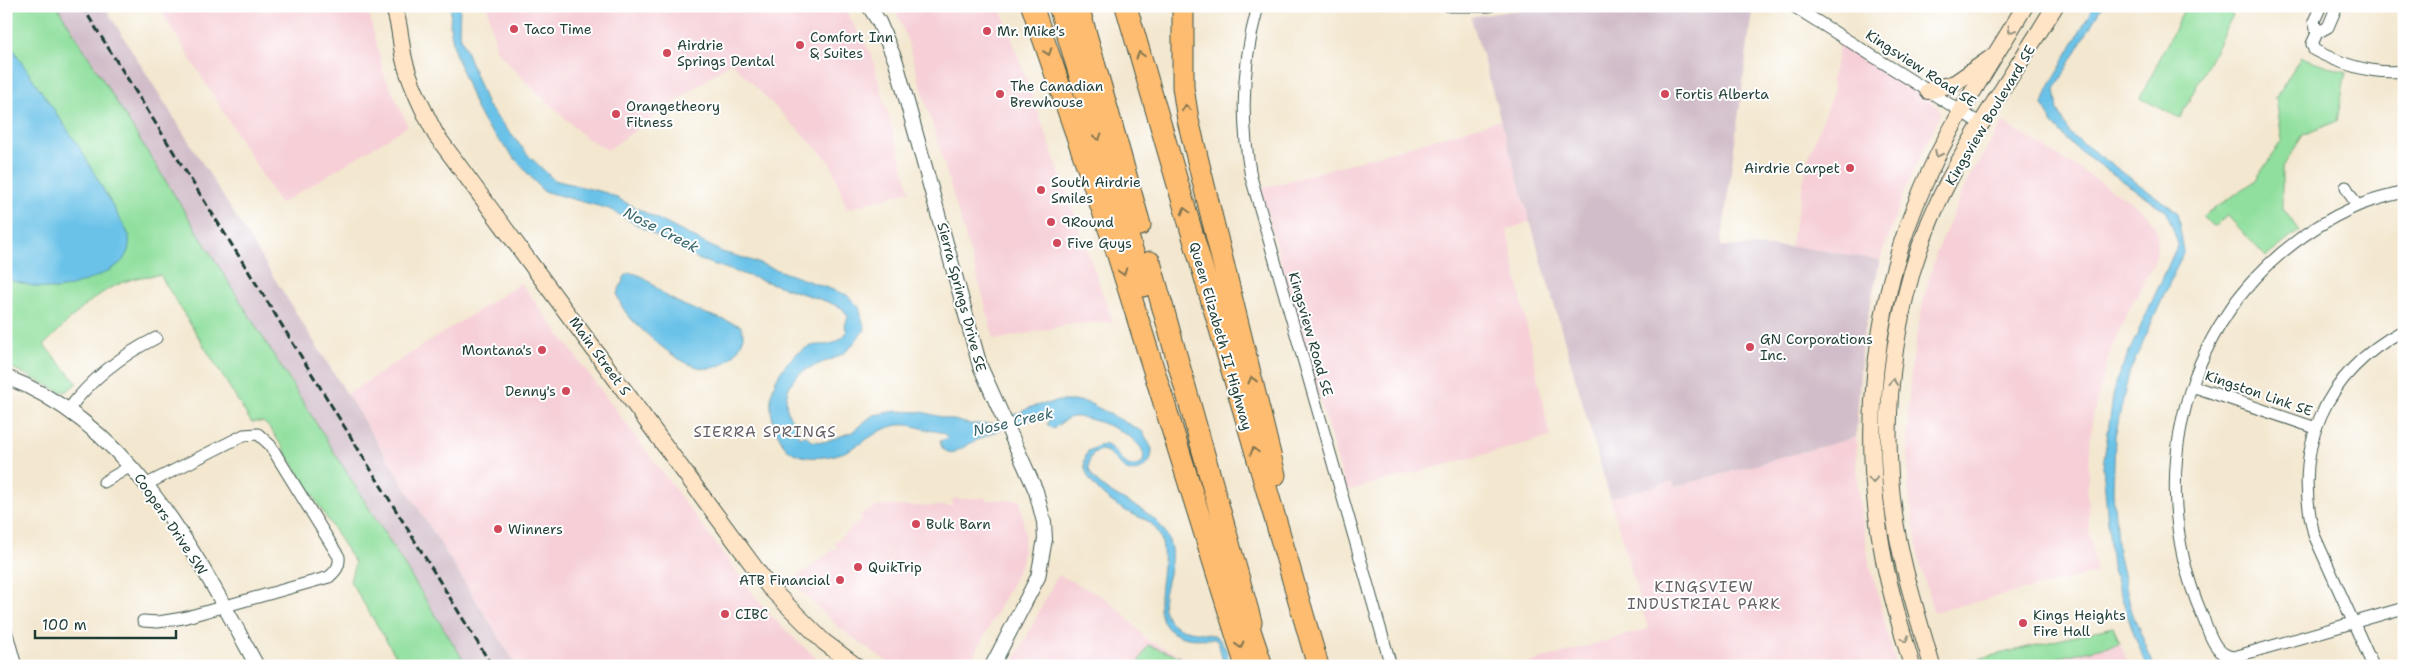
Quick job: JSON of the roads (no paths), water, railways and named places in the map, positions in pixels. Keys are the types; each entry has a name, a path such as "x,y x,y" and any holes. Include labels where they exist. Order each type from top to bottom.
{"highway":[{"path":"1032,6 1116,249 1246,666"},
{"path":"1059,6 1216,528 1263,666"},
{"path":"1078,6 1263,666"},
{"name":"Queen Elizabeth II Highway","path":"1126,6 1319,666"},
{"path":"1183,6 1183,87 1194,147 1292,537 1319,666"}],"main road":[{"name":"Kingsview Boulevard SE","path":"1912,666 1892,596 1879,530 1872,460 1872,398 1878,344 1886,302 1903,239 1923,186 1962,112 2025,6"},
{"name":"Kingsview Boulevard SE","path":"1932,666 1904,563 1893,502 1890,431 1894,370 1908,287 1922,243 1948,181 1981,124 2055,6"},
{"name":"Main Street S","path":"396,9 404,62 412,86 436,135 768,587 824,642 856,666"},
{"path":"1928,91 1955,84 1996,54"}],"street":[{"name":"Sierra Springs Drive SE","path":"869,6 879,22 896,62 980,366 998,410 1030,474 1041,504 1045,539 1038,577 992,666"},
{"name":"Kingsview Road SE","path":"1258,6 1248,55 1244,102 1245,138 1251,177 1391,666"},
{"path":"1449,6 1490,6"},
{"name":"Kingsview Road SE","path":"1793,6 1981,124"},
{"path":"2320,6 2314,21 2317,33 2312,48 2324,55 2378,72 2404,72"},
{"path":"2317,33 2328,27 2337,6"},
{"path":"2346,187 2357,206"},
{"path":"2404,192 2357,206 2296,242 2260,275 2222,320 2204,354 2183,410 2178,436 2174,495 2182,560 2216,647 2224,655 2234,657 2404,608"},
{"path":"2373,666 2314,535 2309,514 2307,469 2316,428 2336,387 2357,362 2387,339 2404,330"},
{"path":"68,410 101,372 122,356 156,338"},
{"name":"Coopers Drive SW","path":"6,377 68,410 101,435 147,484 225,608 257,666"},
{"name":"Kingston Link SE","path":"2192,386 2316,428"},
{"path":"143,621 168,621 225,608 329,577 338,568 339,557 270,445 258,434 244,435 147,484"},
{"path":"104,482 131,466"},
{"path":"6,630 16,666"}],"water":[{"name":"Nose Creek","path":"451,6 460,6 459,32 487,105 529,156 554,180 607,193 722,252 847,295 859,307 865,330 850,348 839,356 799,374 789,387 786,402 787,409 799,429 797,432 799,437 805,435 812,441 824,442 852,432 873,415 896,411 922,412 969,424 994,424 1031,407 1059,401 1089,403 1143,432 1152,449 1152,455 1147,465 1141,469 1128,471 1111,455 1101,450 1095,452 1090,459 1089,468 1092,476 1099,484 1144,511 1163,529 1169,541 1171,553 1171,565 1164,598 1164,608 1167,617 1180,628 1205,633 1218,638 1226,649 1230,666 1224,666 1218,642 1214,639 1187,638 1169,630 1162,619 1160,605 1163,558 1162,543 1156,529 1147,521 1113,503 1089,479 1085,470 1085,460 1088,451 1103,444 1113,450 1130,466 1142,463 1143,454 1139,445 1119,430 1081,417 1067,419 1053,429 1047,424 1049,421 1047,418 1035,419 998,430 953,453 942,448 940,441 948,438 943,434 913,426 898,425 875,434 848,450 832,456 807,457 789,450 783,444 772,417 771,396 775,383 785,366 802,350 807,347 834,343 844,336 847,332 845,326 848,316 842,308 700,260 609,209 543,191 484,123 476,108 455,53 450,27"},
{"path":"2094,6 2102,6 2055,89 2058,110 2070,134 2177,212 2184,251 2129,373 2115,436 2113,492 2118,553 2132,612 2154,666 2147,666 2133,632 2112,567 2103,467 2115,383 2178,244 2167,212 2073,146 2052,123 2043,104 2048,89"},
{"path":"6,35 18,57 80,148 129,235 128,251 118,265 92,279 63,288 43,288 6,279"},
{"path":"629,273 645,278 663,294 677,302 741,326 743,338 737,351 727,362 716,367 704,368 681,360 669,352 639,327 622,307 617,294 625,276"}],"railway":[{"path":"82,6 492,666"}],"place":[{"name":"Taco Time","path":"514,29"},
{"name":"Mr. Mike's","path":"987,31"},
{"name":"Comfort Inn & Suites","path":"800,45"},
{"name":"Airdrie Springs Dental","path":"667,53"},
{"name":"The Canadian Brewhouse","path":"1000,94"},
{"name":"Fortis Alberta","path":"1665,94"},
{"name":"Orangetheory Fitness","path":"616,114"},
{"name":"Airdrie Carpet","path":"1850,168"},
{"name":"South Airdrie Smiles","path":"1041,190"},
{"name":"9Round","path":"1051,222"},
{"name":"Five Guys","path":"1057,243"},
{"name":"GN Corporations Inc.","path":"1750,347"},
{"name":"Montana's","path":"542,350"},
{"name":"Denny's","path":"566,391"},
{"name":"Bulk Barn","path":"916,524"},
{"name":"Winners","path":"498,529"},
{"name":"QuikTrip","path":"858,567"},
{"name":"ATB Financial","path":"840,580"},
{"name":"CIBC","path":"725,614"},
{"name":"Kings Heights Fire Hall","path":"2023,623"}],"district":[{"name":"SIERRA SPRINGS","path":"765,432"},
{"name":"KINGSVIEW INDUSTRIAL PARK","path":"1704,596"}]}
